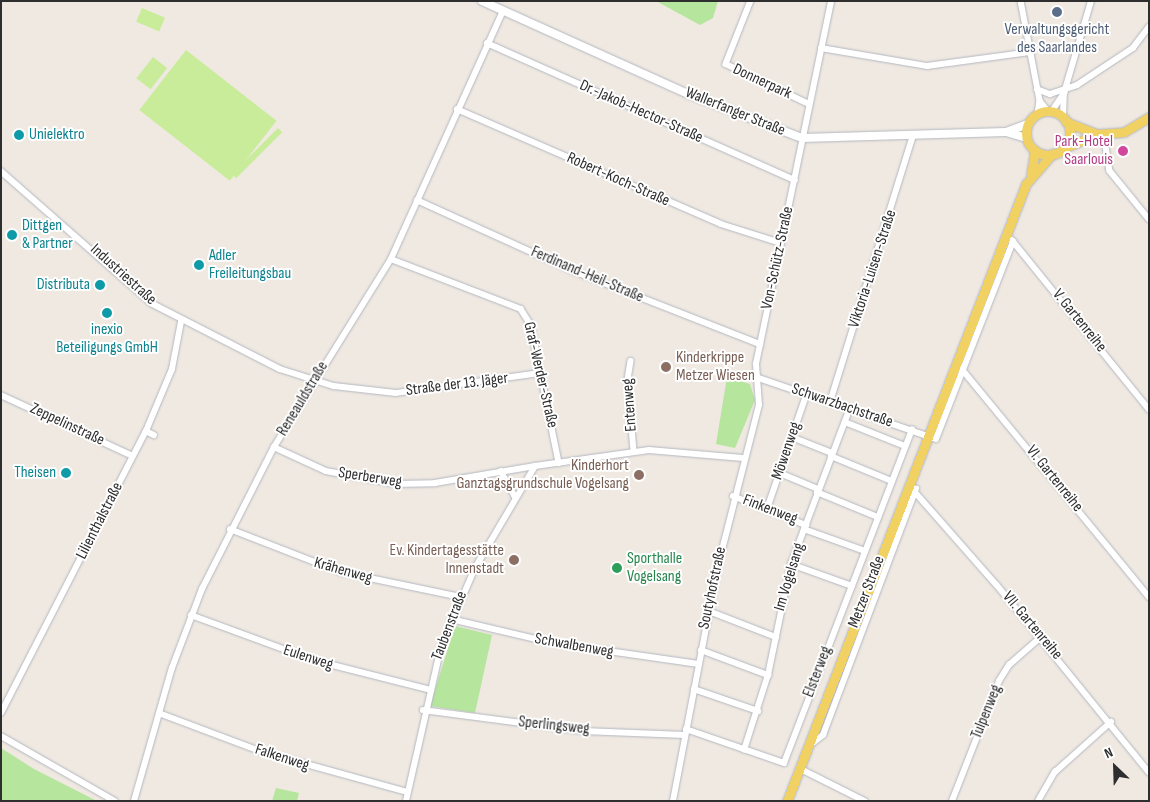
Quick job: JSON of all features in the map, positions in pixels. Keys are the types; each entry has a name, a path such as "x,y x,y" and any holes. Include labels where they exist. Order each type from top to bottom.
{"main road":[{"name":"Wallerfanger Straße","path":"482,1 688,94 802,138 1006,132 1027,138"},
{"path":"1100,134 1077,126 1050,111 1038,114 1028,124 1027,138 1035,150 1052,154 1100,134 1124,132 1149,117"},
{"path":"1064,148 1070,134 1065,119"},
{"name":"Wallerfanger Straße","path":"1006,132 1028,124"},
{"name":"Metzer Straße","path":"787,801 912,487 927,436 960,366 1010,239 1031,175 1035,150"},
{"name":"Metzer Straße","path":"1031,175 1052,154"}],"street":[{"name":"Donnerpark","path":"751,1 726,64 807,103"},
{"name":"Von-Schütz-Straße","path":"756,378 760,344 795,180 807,103 831,1"},
{"path":"1021,1 1040,102 1038,114"},
{"path":"1040,102 1050,111 1064,91 1091,1"},
{"name":"Reneauldstraße","path":"134,801 191,615 230,529 313,380 391,259 457,109 503,11"},
{"path":"1037,90 1050,94 1064,91 1124,56 1149,27"},
{"name":"Dr.-Jakob-Hector-Straße","path":"487,43 795,180"},
{"path":"821,48 927,66 1031,52"},
{"path":"1064,91 1065,119"},
{"name":"Robert-Koch-Straße","path":"457,109 721,224 781,243"},
{"path":"1100,134 1110,171 1149,219"},
{"name":"Viktoria-Luisen-Straße","path":"830,402 911,153 913,135"},
{"name":"Industriestraße","path":"1,171 139,293 180,322 313,380"},
{"name":"Ferdinand-Heil-Straße","path":"417,200 576,272 760,344"},
{"name":"V. Gartenreihe","path":"1010,239 1149,409"},
{"name":"Graf-Werder-Straße","path":"391,259 522,309 531,325 559,463"},
{"name":"Lilienthalstraße","path":"1,713 146,430 172,369 180,322"},
{"name":"Entenweg","path":"631,361 628,380 634,451"},
{"name":"VI. Gartenreihe","path":"960,366 1149,597"},
{"name":"Straße der 13. Jäger","path":"313,380 374,392 420,392 541,373"},
{"name":"Schwarzbachstraße","path":"756,378 850,408 927,436"},
{"name":"Soutyhofstraße","path":"672,801 708,611 733,496 742,458 759,405 756,378"},
{"name":"Möwenweg","path":"767,509 807,394"},
{"name":"Zeppelinstraße","path":"1,395 133,456"},
{"name":"Im Vogelsang","path":"744,750 768,675 791,564 850,408"},
{"name":"Schwarzbachstraße","path":"845,422 905,446"},
{"path":"146,430 154,435"},
{"name":"Elsterweg","path":"686,732 784,763 912,430"},
{"path":"792,437 892,481"},
{"name":"Sperberweg","path":"274,447 326,471 380,483 435,483 535,466"},
{"path":"535,466 634,451 700,451 742,458"},
{"name":"Taubenstraße","path":"406,801 428,689 451,620 461,597 515,496 535,466"},
{"path":"501,471 515,496"},
{"path":"780,473 878,517"},
{"name":"VII. Gartenreihe","path":"912,487 1041,637 1111,722 1149,772"},
{"name":"Finkenweg","path":"733,496 865,551"},
{"name":"Krähenweg","path":"230,529 341,572 461,597"},
{"path":"791,564 852,586"},
{"path":"708,611 776,637"},
{"name":"Eulenweg","path":"191,615 319,662 428,689"},
{"name":"Schwalbenweg","path":"451,620 553,643 698,664"},
{"name":"Tulpenweg","path":"952,801 1002,676 1041,637"},
{"path":"701,650 768,675"},
{"path":"694,688 758,711"},
{"name":"Sperlingsweg","path":"423,710 583,731 686,732"},
{"name":"Falkenweg","path":"160,713 263,752 407,792"},
{"path":"1038,801 1056,772 1111,722"},
{"path":"1,736 115,801"},
{"path":"799,768 865,801"}],"green space":[{"path":"656,1 718,1 713,18 700,25"},
{"path":"142,8 165,18 159,32 136,22"},
{"path":"186,50 277,121 230,181 139,110"},
{"path":"153,57 167,68 151,89 136,78"},
{"path":"278,128 282,132 236,178 232,174"},
{"path":"727,377 750,384 755,400 735,448 716,444"},
{"path":"455,626 492,635 475,713 430,706"},
{"path":"1,748 34,769 97,801 1,801"},
{"path":"276,788 299,793 297,801 272,801"}],"place":[{"name":"Verwaltungsgericht des Saarlandes","path":"1057,12"},
{"name":"Unielektro","path":"19,135"},
{"name":"Park-Hotel Saarlouis","path":"1123,151"},
{"name":"Dittgen & Partner","path":"12,235"},
{"name":"Adler Freileitungsbau","path":"199,265"},
{"name":"Distributa","path":"100,285"},
{"name":"inexio Beteiligungs GmbH","path":"107,313"},
{"name":"Kinderkrippe Metzer Wiesen","path":"666,367"},
{"name":"Theisen","path":"66,473"},
{"name":"Kinderhort Ganztagsgrundschule Vogelsang","path":"639,475"},
{"name":"Ev. Kindertagesstätte Innenstadt","path":"514,560"},
{"name":"Sporthalle Vogelsang","path":"617,568"}]}
